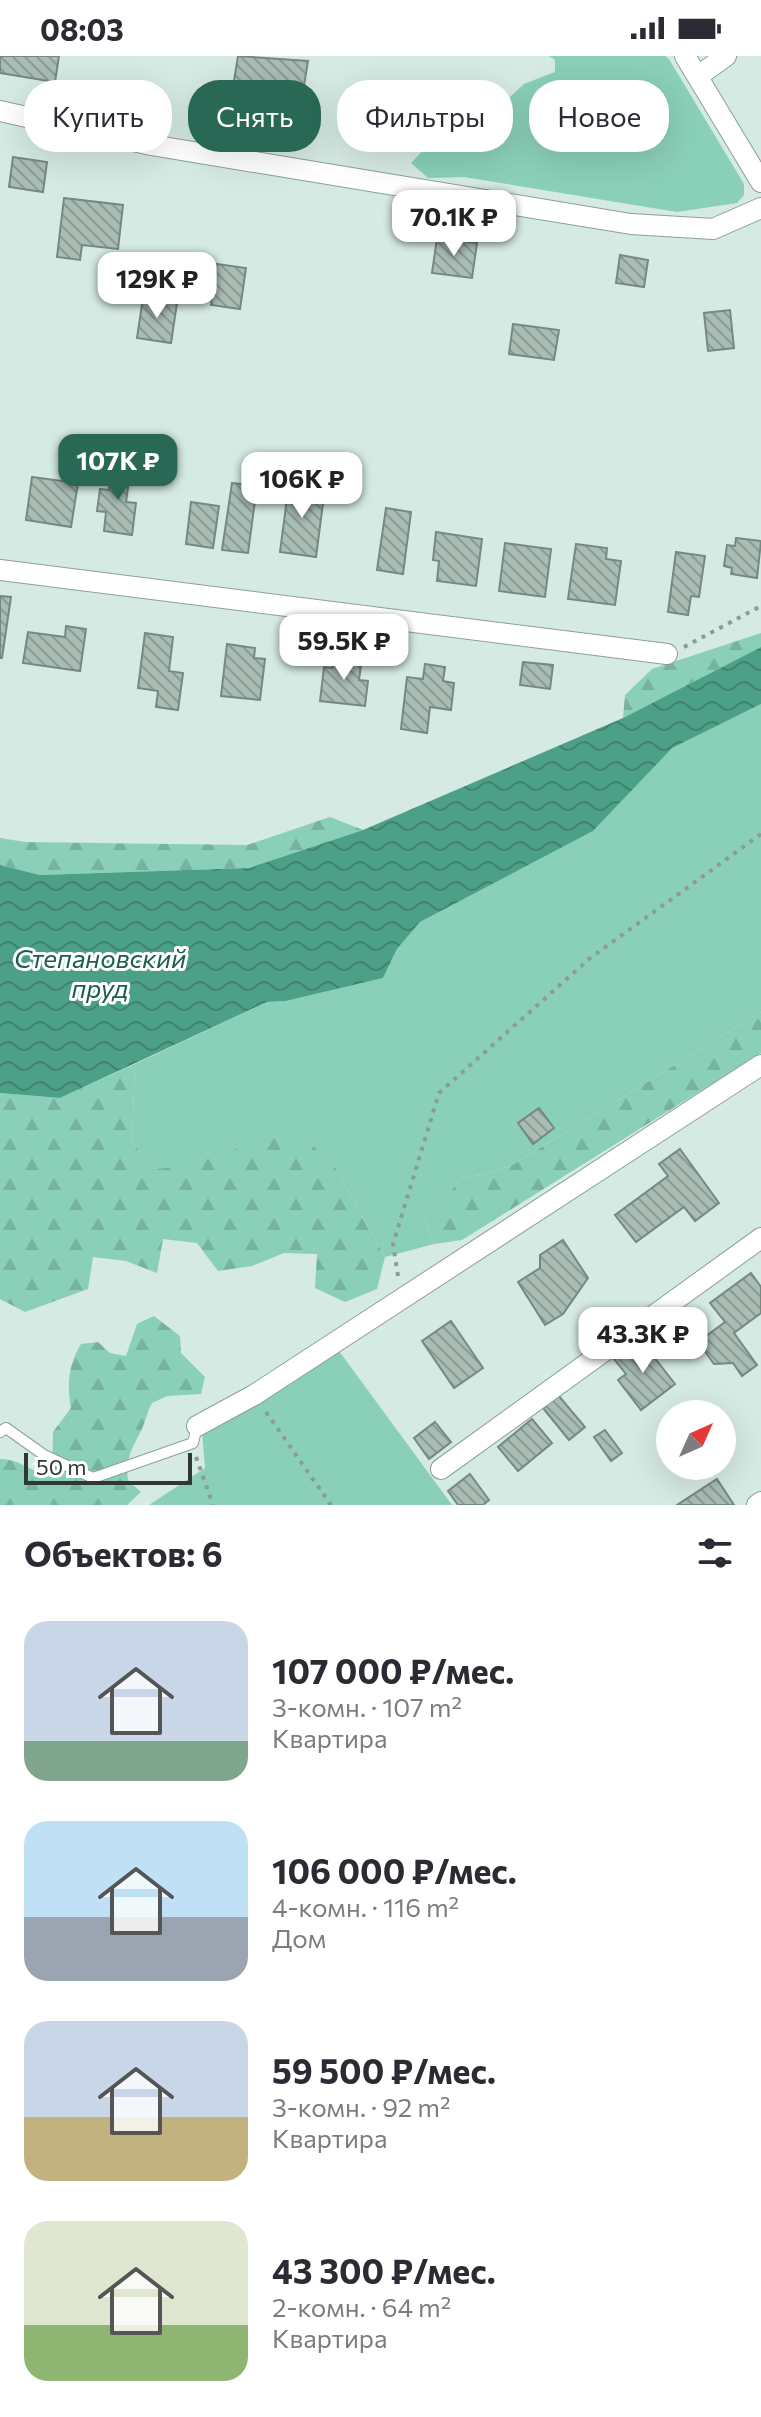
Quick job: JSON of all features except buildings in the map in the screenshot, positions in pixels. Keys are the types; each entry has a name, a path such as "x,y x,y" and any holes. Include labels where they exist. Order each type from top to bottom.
{"street":[{"path":"685,56 761,182"},
{"path":"698,76 726,56"},
{"path":"0,111 151,145 631,224 713,229 761,208"},
{"path":"0,570 667,654"},
{"path":"195,1434 761,1065"},
{"path":"441,1469 761,1238"}],"lane":[{"path":"0,1432 6,1428 44,1455 93,1478 195,1434"}],"path":[{"path":"667,654 724,629 761,606"},
{"path":"402,1298 393,1244 439,1093 589,959 761,834"},
{"path":"254,1395 331,1505"},
{"path":"195,1434 204,1487 213,1505"}],"green space":[{"path":"549,56 665,56 744,184 744,195 737,203 677,212 464,177 428,178 411,163 422,152 513,152 513,94 529,82 529,152 669,152 669,80 534,80 555,72 555,60"},
{"path":"761,633 761,647 623,718 625,695 652,669"},
{"path":"761,704 761,1012 514,1164 488,1174 462,1178 424,1220 434,1244 385,1257 335,1167 217,1158 185,1167 152,1169 132,1141 135,1064 267,1002 286,1001 383,978 397,949 420,922 593,831 671,748"},
{"path":"330,817 363,830 249,868 40,875 0,865 0,838 25,842 247,845"},
{"path":"761,1012 761,1053 462,1240 434,1244 424,1220 462,1178 488,1174 514,1164"},
{"path":"135,1064 132,1141 152,1169 202,1161 279,1130 310,1143 335,1167 385,1257 377,1289 345,1302 315,1288 317,1254 284,1253 252,1266 218,1271 197,1243 163,1239 157,1273 126,1261 93,1257 88,1289 25,1312 0,1299 0,1093 60,1098"},
{"path":"154,1316 180,1336 181,1353 205,1377 201,1394 167,1396 152,1403 128,1461 128,1480 141,1492 127,1505 0,1505 0,1459 14,1461 52,1477 53,1432 71,1408 70,1375 81,1344 98,1342 110,1353 126,1356 137,1324"},
{"path":"339,1351 452,1505 149,1505 205,1468 202,1431"}],"water":[{"name":"Степановский пруд","path":"761,647 761,704 672,748 593,831 420,922 397,949 383,978 286,1001 267,1002 60,1098 0,1093 0,865 40,875 249,868 363,830 623,718"}]}
